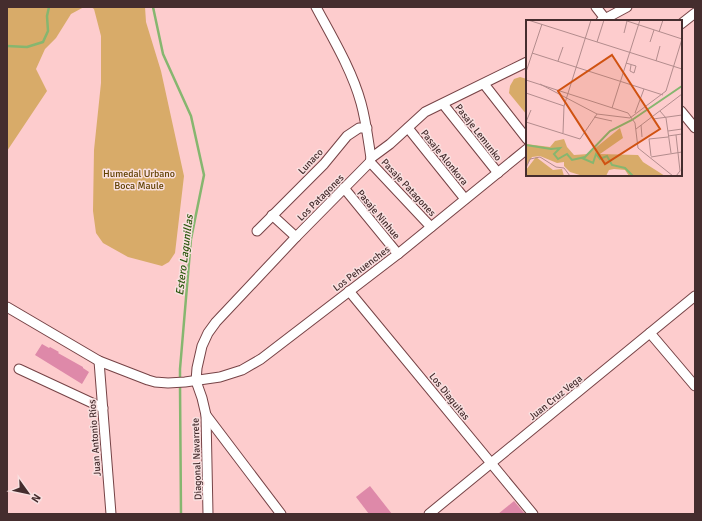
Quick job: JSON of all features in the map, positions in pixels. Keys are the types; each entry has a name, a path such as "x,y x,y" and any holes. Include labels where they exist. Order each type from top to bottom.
{"street":[{"path":"316,7 336,43 361,102 367,128 371,160"},
{"path":"596,7 604,20 627,7"},
{"path":"682,23 695,13"},
{"name":"Los Patagones","path":"196,381 197,368 202,346 212,327 296,237 371,160 425,112 526,63"},
{"path":"484,84 526,137"},
{"name":"Pasaje Lemunko","path":"443,104 498,173"},
{"path":"682,112 695,128"},
{"name":"Lunaco","path":"257,231 324,164 347,136 359,128 367,128"},
{"name":"Pasaje Alonkora","path":"408,128 465,199"},
{"name":"Los Pehuenches","path":"196,381 216,378 242,370 261,359 398,254 526,150"},
{"name":"Pasaje Patagones","path":"371,160 431,227"},
{"name":"Pasaje Ninhue","path":"344,188 398,254"},
{"path":"272,215 296,237"},
{"name":"Los Diaguitas","path":"349,291 533,514"},
{"name":"Juan Cruz Vega","path":"429,514 695,296"},
{"path":"7,307 99,361 155,382 168,383 196,381"},
{"path":"650,333 695,386"},
{"name":"Juan Antonio Ríos","path":"99,361 111,514"},
{"path":"20,369 103,408"},
{"name":"Diagonal Navarrete","path":"196,381 206,415 208,514"},
{"path":"206,415 281,514"}],"green space":[{"path":"7,7 84,7 71,14 56,38 45,49 36,69 47,91 7,151"},
{"name":"Humedal Urbano Boca Maule","path":"91,7 145,7 146,22 161,71 184,176 175,253 169,262 162,266 128,257 103,243 96,233 93,211 94,150 101,83 101,36 94,9"},
{"path":"520,77 526,79 526,114 509,93 510,86 514,79"}],"building":[{"path":"42,344 59,352 58,353 89,372 82,384 35,355"},
{"path":"370,486 392,514 369,514 356,497"},
{"path":"514,501 525,514 498,514"}],"waterway":[{"path":"7,46 27,47 43,42 48,31 47,16 49,7"},
{"name":"Estero Lagunillas","path":"153,7 163,54 191,116 204,175 191,239 180,380"},
{"name":"Estero Lagunillas","path":"180,385 181,514"}]}
